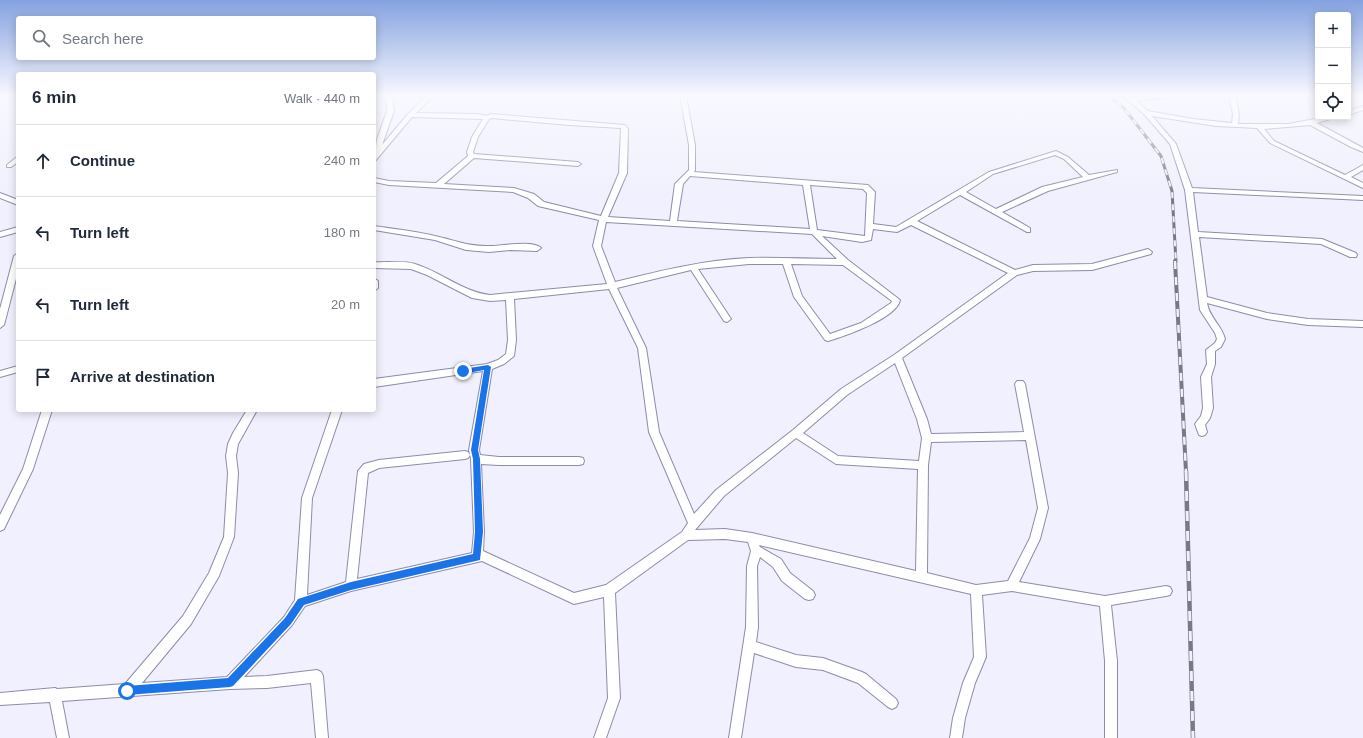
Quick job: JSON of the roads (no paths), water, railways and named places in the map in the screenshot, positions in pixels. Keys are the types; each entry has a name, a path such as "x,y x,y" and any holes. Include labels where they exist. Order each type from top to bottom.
{"street":[{"path":"376,156 386,129"},
{"path":"376,156 398,129"},
{"path":"472,156 470,152 475,137 480,129"},
{"path":"624,129 623,173 603,219 597,246 612,286 642,348 654,432 693,523"},
{"path":"673,224 677,189 681,181 690,174 692,170 692,145 690,129"},
{"path":"1160,129 1173,144 1189,190 1204,310 1219,332 1221,339 1218,345 1210,350 1211,364 1206,377 1208,408 1206,418 1200,424 1202,432"},
{"path":"1261,129 1272,142 1363,186"},
{"path":"1323,129 1363,150"},
{"path":"870,226 897,230 992,173 1056,153 1066,158 1088,178"},
{"path":"439,185 472,156 578,164"},
{"path":"9,166 16,160"},
{"path":"1346,177 1363,168"},
{"path":"996,212 1045,189 1115,171"},
{"path":"376,180 389,183 514,190 532,196 541,204 603,219 814,232 862,239 868,238 870,226 871,192 865,187 690,174"},
{"path":"786,262 798,298 828,338 864,325 895,305 896,300 845,262 814,232 806,182"},
{"path":"1189,190 1363,198"},
{"path":"961,192 1027,230"},
{"path":"0,195 16,202"},
{"path":"912,222 1014,273"},
{"path":"376,228 435,238 466,247 489,249 510,247 537,248"},
{"path":"0,235 16,230"},
{"path":"1195,234 1322,242 1353,255"},
{"path":"301,602 351,586 483,556 574,599 609,590 686,535 693,523 720,493 796,434 844,392 897,357 1014,273 1034,268 1092,267 1148,252"},
{"path":"376,265 412,266 430,273 475,296 490,298 612,286 693,267 749,261 845,262"},
{"path":"693,267 727,319"},
{"path":"0,325 1,314 16,270"},
{"path":"376,383 488,367 501,362 510,356 512,340 510,297"},
{"path":"1202,299 1267,316 1308,322 1363,324"},
{"path":"897,357 922,419 927,438 924,465 921,577"},
{"path":"477,557 479,532 476,459 474,450 488,367"},
{"path":"0,374 16,370"},
{"path":"1012,586 1018,571 1035,539 1043,508 1020,384"},
{"path":"0,526 28,469 46,412"},
{"path":"127,691 188,620 214,576 229,537 232,480 231,456 233,444 236,436 251,412"},
{"path":"230,683 288,621 301,602 307,498 336,412"},
{"path":"796,434 836,460 924,465"},
{"path":"927,438 1030,436"},
{"path":"351,586 363,471 368,467 379,464 465,455"},
{"path":"476,459 499,461 579,460"},
{"path":"686,535 725,534 752,538 976,590 1012,586 1105,600 1166,591"},
{"path":"735,738 752,627 752,566 756,551 752,538"},
{"path":"756,551 761,552 777,563 786,577 809,595"},
{"path":"600,738 614,698 609,590"},
{"path":"956,738 959,718 969,683 980,657 976,590"},
{"path":"1105,600 1111,661 1111,738"},
{"path":"750,646 796,661 822,664 862,678 892,703"},
{"path":"0,699 55,694 267,682 317,676 322,738"},
{"path":"55,694 63,738"}],"railway":[{"path":"1140,129 1161,156 1172,191 1176,262"},
{"path":"1175,261 1186,472"},
{"path":"1186,471 1193,738"}]}
